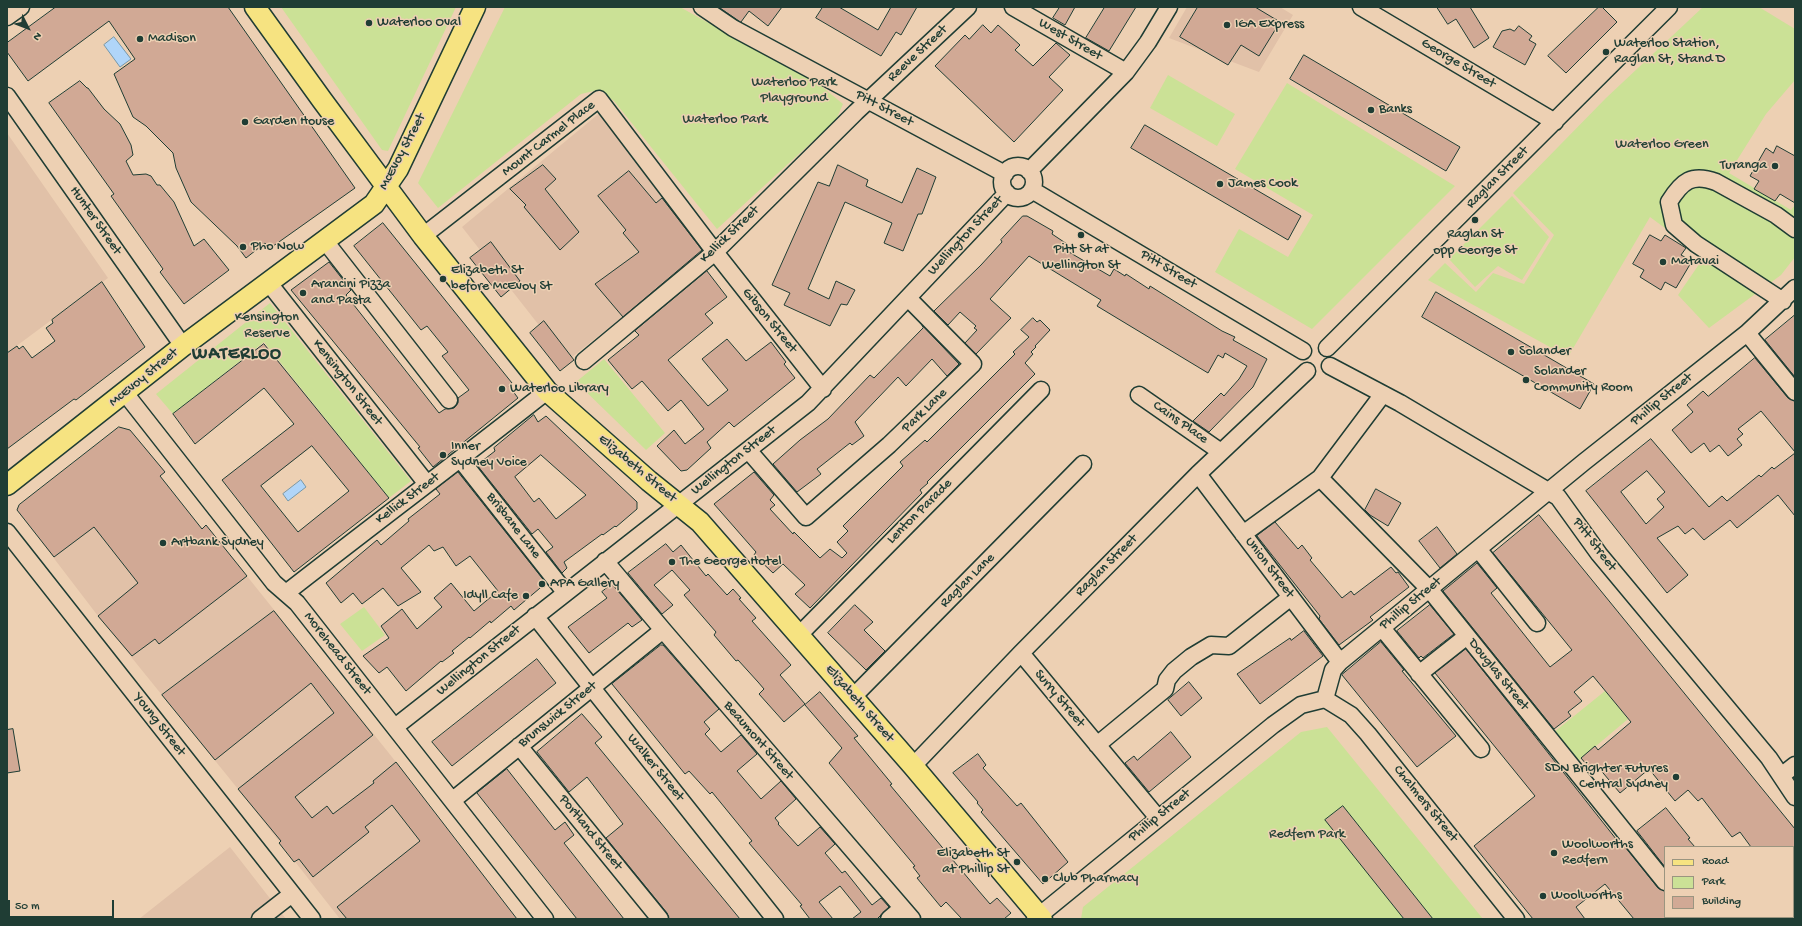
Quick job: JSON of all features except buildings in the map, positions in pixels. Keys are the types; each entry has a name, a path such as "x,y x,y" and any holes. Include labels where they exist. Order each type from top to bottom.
{"main road":[{"name":"Elizabeth Street","path":"255,7 386,188 547,391 649,481 700,522 913,766 1039,918"},
{"name":"McEvoy Street","path":"7,485 183,346 374,204 386,188 401,163 475,7"}],"street":[{"path":"7,17 21,7"},
{"name":"Pitt Street","path":"702,7 733,28 1004,174"},
{"name":"Reeve Street","path":"868,100 968,7"},
{"name":"West Street","path":"1013,7 1126,72"},
{"path":"1032,190 1034,180 1029,171 1126,72 1148,42 1169,7"},
{"name":"George Street","path":"1361,7 1555,122"},
{"name":"Raglan Street","path":"1327,348 1669,7"},
{"name":"Hunter Street","path":"7,96 183,346"},
{"name":"Mount Carmel Place","path":"423,236 599,99 715,252"},
{"name":"Kellick Street","path":"584,361 715,252 868,100"},
{"name":"Wellington Street","path":"1029,171 1021,167 1012,168 1004,174 1002,184 1007,193 1015,198 1020,198 1032,190"},
{"path":"1783,301 1696,244 1674,225 1669,202 1676,190 1689,179 1706,178 1776,215 1795,229"},
{"name":"Pitt Street","path":"1032,190 1303,351"},
{"name":"Wellington Street","path":"395,728 565,592 748,450 823,389 1007,193"},
{"path":"325,241 450,400"},
{"name":"Gibson Street","path":"715,252 823,389"},
{"name":"Kensington Street","path":"268,282 427,484"},
{"name":"Phillip Street","path":"1039,918 1158,818 1285,716 1301,705 1325,699 1333,670 1340,662 1479,550 1584,462 1747,333 1783,301 1795,288"},
{"name":"Park Lane","path":"748,450 806,517 889,445 973,364 908,298"},
{"path":"1747,333 1795,392"},
{"path":"1314,344 1323,345 1327,348 1332,357 1330,366 1326,370 1317,374 1307,371 1301,360 1303,351 1314,344"},
{"name":"Pitt Street","path":"1330,366 1383,394 1550,491 1564,504 1599,554 1764,752 1795,797"},
{"name":"Raglan Street","path":"913,766 1021,653 1198,474 1307,371"},
{"name":"Lenton Parade","path":"800,635 1041,390"},
{"name":"Kellick Street","path":"286,593 427,484 461,460 547,391"},
{"name":"Morehead Street","path":"125,393 274,583 297,603 545,919"},
{"name":"Cains Place","path":"1139,394 1221,452"},
{"path":"1243,534 1320,478 1383,394"},
{"name":"Brisbane Lane","path":"461,460 565,592"},
{"name":"Raglan Lane","path":"854,698 1082,464"},
{"name":"Union Street","path":"1198,474 1340,662"},
{"name":"Douglas Street","path":"1320,478 1430,590 1664,881"},
{"name":"Young Street","path":"7,532 312,919"},
{"path":"1479,550 1537,623"},
{"name":"Beaumont Street","path":"605,561 907,914"},
{"path":"1097,744 1165,689 1167,680 1174,671 1191,657 1211,645 1229,646 1292,597"},
{"name":"Walker Street","path":"535,616 775,919"},
{"path":"1382,628 1481,749"},
{"name":"Brunswick Street","path":"453,800 663,630"},
{"path":"1419,674 1467,636"},
{"name":"Surry Street","path":"1021,653 1158,818"},
{"name":"Chalmers Street","path":"1325,699 1351,716 1368,734 1516,919"},
{"name":"Portland Street","path":"519,746 660,919"},
{"path":"1780,776 1795,765"},
{"path":"260,919 292,894"},
{"path":"889,919 907,914"}],"shaded area":[{"path":"1187,7 1280,7 1293,15 1259,72 1169,38"},
{"path":"602,111 691,221 604,287 626,314 567,361 462,227"},
{"path":"7,133 108,278 7,353"},
{"path":"119,427 130,430 165,472 160,476 202,529 206,525 396,762 469,858 390,919 340,919 238,789 98,616 17,510 19,505"},
{"path":"230,847 286,919 139,919"}],"green space":[{"path":"281,7 456,7 388,151 382,150"},
{"name":"Waterloo Park","path":"505,7 680,7 821,86 843,104 836,120 717,229 614,101 598,90 581,94 438,208 418,183"},
{"name":"Waterloo Green","path":"1703,7 1759,7 1795,29 1795,80 1766,114 1729,173 1791,210 1795,205 1795,257 1781,275 1709,328 1678,295 1704,257 1650,217 1568,357 1428,280 1445,263 1476,292 1493,273 1524,284 1554,235 1513,193 1606,98"},
{"path":"1168,75 1235,114 1217,146 1150,108"},
{"path":"1287,83 1455,186 1312,329 1215,272 1239,229 1288,257 1313,215 1235,169"},
{"path":"1512,196 1549,237 1522,280 1498,266 1475,287 1449,259"},
{"name":"Kensington Reserve","path":"270,303 411,481 389,498 264,342 173,414 156,394"},
{"path":"604,359 665,433 646,450 576,382"},
{"path":"364,607 385,635 362,651 340,624"},
{"path":"1605,691 1628,719 1577,762 1553,733"},
{"name":"Redfern Park","path":"1327,727 1483,919 1081,919 1083,907 1301,732"}],"water":[{"path":"114,37 131,59 120,67 104,45"},
{"path":"301,480 306,487 288,501 283,494"}],"place":[{"name":"Waterloo Oval","path":"369,23"},
{"name":"IGA Express","path":"1227,25"},
{"name":"Madison","path":"140,39"},
{"name":"Waterloo Station, Raglan St, Stand D","path":"1606,52"},
{"name":"Banks","path":"1371,110"},
{"name":"Garden House","path":"245,122"},
{"name":"Turanga","path":"1775,166"},
{"name":"James Cook","path":"1220,184"},
{"name":"Raglan St opp George St","path":"1475,220"},
{"name":"Pitt St at Wellington St","path":"1081,235"},
{"name":"Pho Now","path":"243,247"},
{"name":"Matavai","path":"1663,262"},
{"name":"Elizabeth St before McEvoy St","path":"443,279"},
{"name":"Arancini Pizza and Pasta","path":"303,293"},
{"name":"Solander","path":"1511,352"},
{"name":"Solander Community Room","path":"1526,380"},
{"name":"Waterloo Library","path":"502,389"},
{"name":"Inner Sydney Voice","path":"443,455"},
{"name":"Artbank Sydney","path":"163,543"},
{"name":"The George Hotel","path":"672,562"},
{"name":"APA Gallery","path":"542,584"},
{"name":"Idyll Cafe","path":"526,596"},
{"name":"SDN Brighter Futures Central Sydney","path":"1676,777"},
{"name":"Woolworths Redfern","path":"1554,853"},
{"name":"Elizabeth St at Phillip St","path":"1017,862"},
{"name":"Club Pharmacy","path":"1045,879"},
{"name":"Woolworths","path":"1543,896"}],"district":[{"name":"WATERLOO","path":"237,355"}],"park label":[{"name":"Waterloo Park Playground","path":"794,92"}]}
